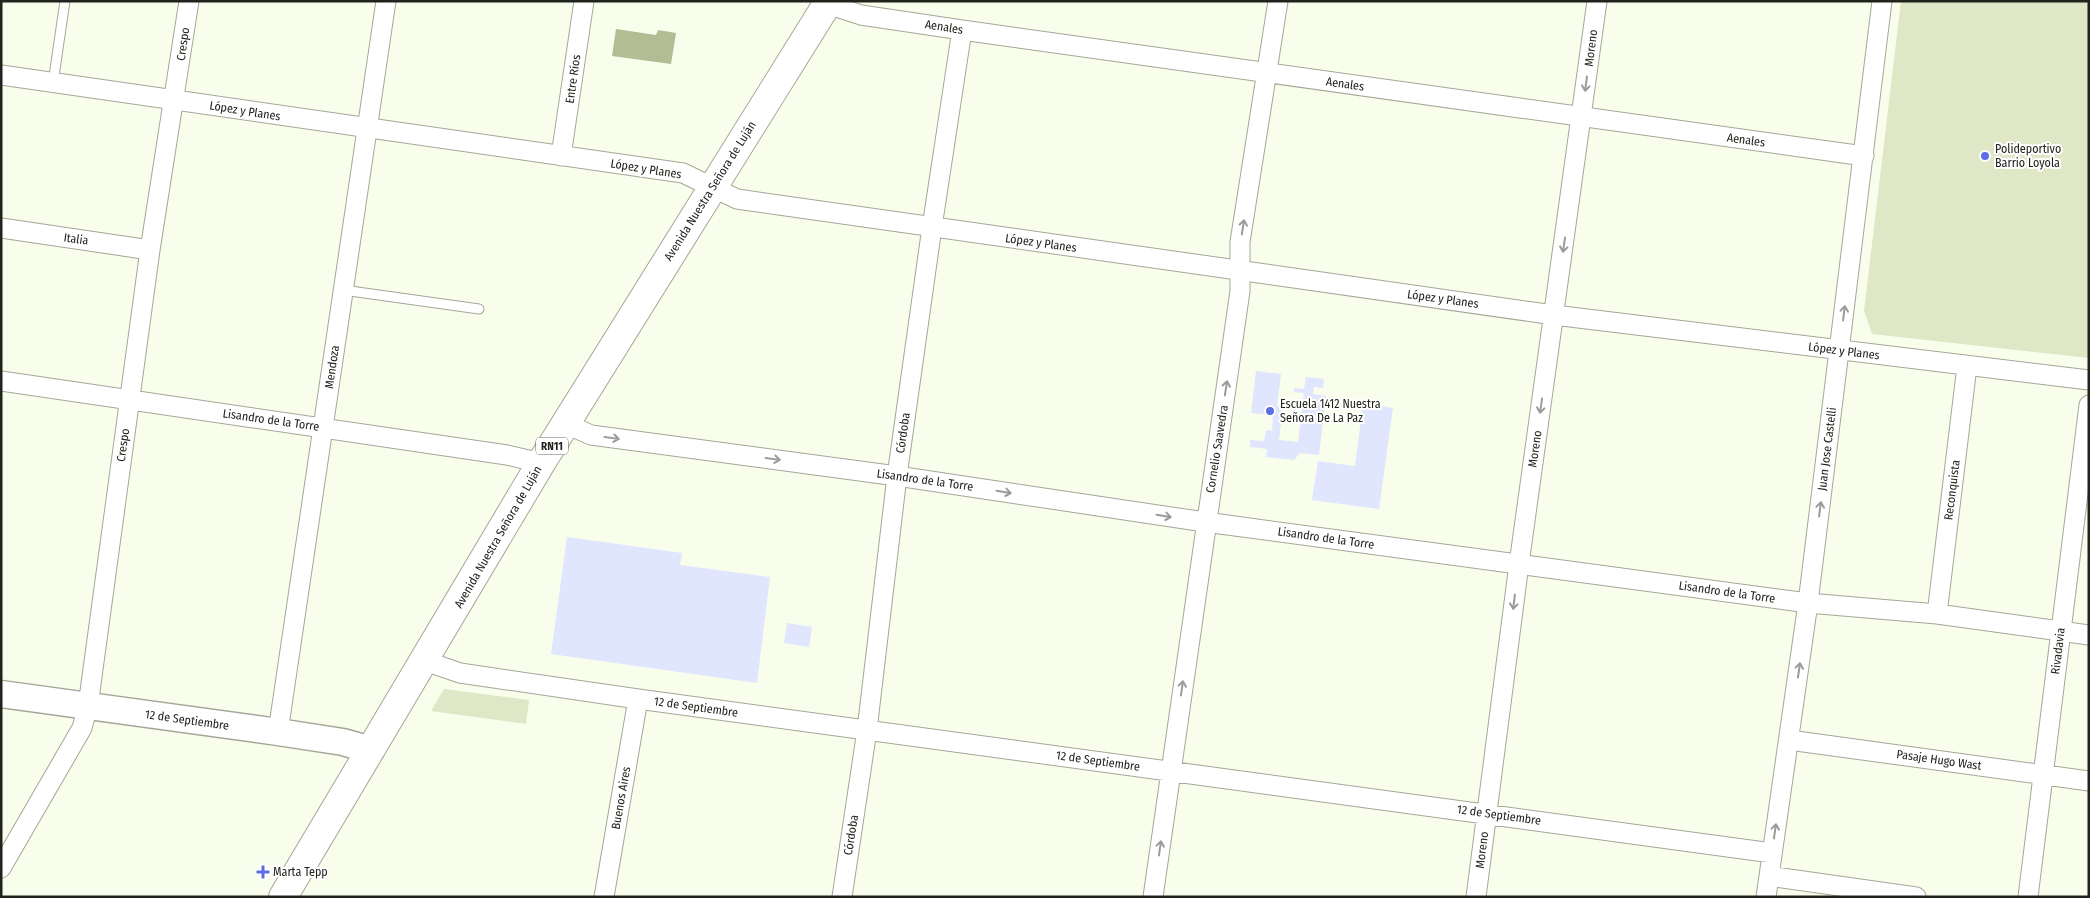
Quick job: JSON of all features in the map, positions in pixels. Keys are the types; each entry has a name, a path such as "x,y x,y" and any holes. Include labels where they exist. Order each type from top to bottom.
{"main road":[{"name":"Avenida Nuestra Señora de Luján","path":"287,896 541,463 828,2"}],"street":[{"name":"Crespo","path":"1,868 82,728 88,706 150,250 189,1"},
{"name":"Mendoza","path":"278,732 386,1"},
{"name":"Entre Ríos","path":"561,156 584,1"},
{"name":"Cornelio Saavedra","path":"1153,897 1240,291 1240,242 1278,1"},
{"name":"Moreno","path":"1476,897 1519,564 1597,1"},
{"name":"Juan Jose Castelli","path":"1766,897 1808,603 1882,1"},
{"name":"Aenales","path":"828,2 861,15 1582,118 1864,156"},
{"name":"Córdoba","path":"842,897 867,730 897,476 962,30"},
{"name":"López y Planes","path":"1,75 366,129 683,173 736,199 932,228 1554,315 2089,380"},
{"name":"Italia","path":"1,228 150,250"},
{"name":"Reconquista","path":"1937,614 1967,366"},
{"name":"Lisandro de la Torre","path":"1,381 507,455 541,463"},
{"name":"Rivadavia","path":"2028,897 2089,405"},
{"name":"Lisandro de la Torre","path":"566,424 591,435 897,476 1206,522 1808,603 1937,614 2089,636"},
{"name":"12 de Septiembre","path":"425,660 460,673 1772,853"},
{"name":"12 de Septiembre","path":"1,694 278,732 343,742 371,750"},
{"name":"Buenos Aires","path":"604,897 638,698"},
{"name":"Pasaje Hugo Wast","path":"1789,740 2089,781"},
{"path":"1769,876 1911,896"}],"lane":[{"path":"53,83 65,1"},
{"path":"343,290 479,309"}],"shaded area":[{"name":"Polideportivo Barrio Loyola","path":"1901,1 2089,1 2089,358 1872,334 1864,311"},
{"path":"616,29 656,35 658,30 676,33 671,64 612,56"},
{"path":"444,689 529,700 526,724 431,711"}],"building":[{"path":"1256,371 1281,374 1277,406 1283,407 1279,440 1298,442 1304,393 1294,392 1294,388 1304,389 1306,377 1324,379 1323,388 1314,387 1313,394 1326,396 1319,455 1300,453 1294,460 1266,457 1267,449 1250,447 1250,440 1264,441 1266,430 1272,431 1273,415 1251,413"},
{"path":"1363,403 1393,408 1379,509 1312,500 1318,461 1355,466"},
{"path":"567,537 682,553 680,565 770,577 757,683 551,654"},
{"path":"787,623 812,627 809,647 784,643"}],"place":[{"name":"Polideportivo Barrio Loyola","path":"1985,156"},
{"name":"Escuela 1412 Nuestra Señora De La Paz","path":"1270,411"},
{"name":"Marta Tepp","path":"263,872"}]}
